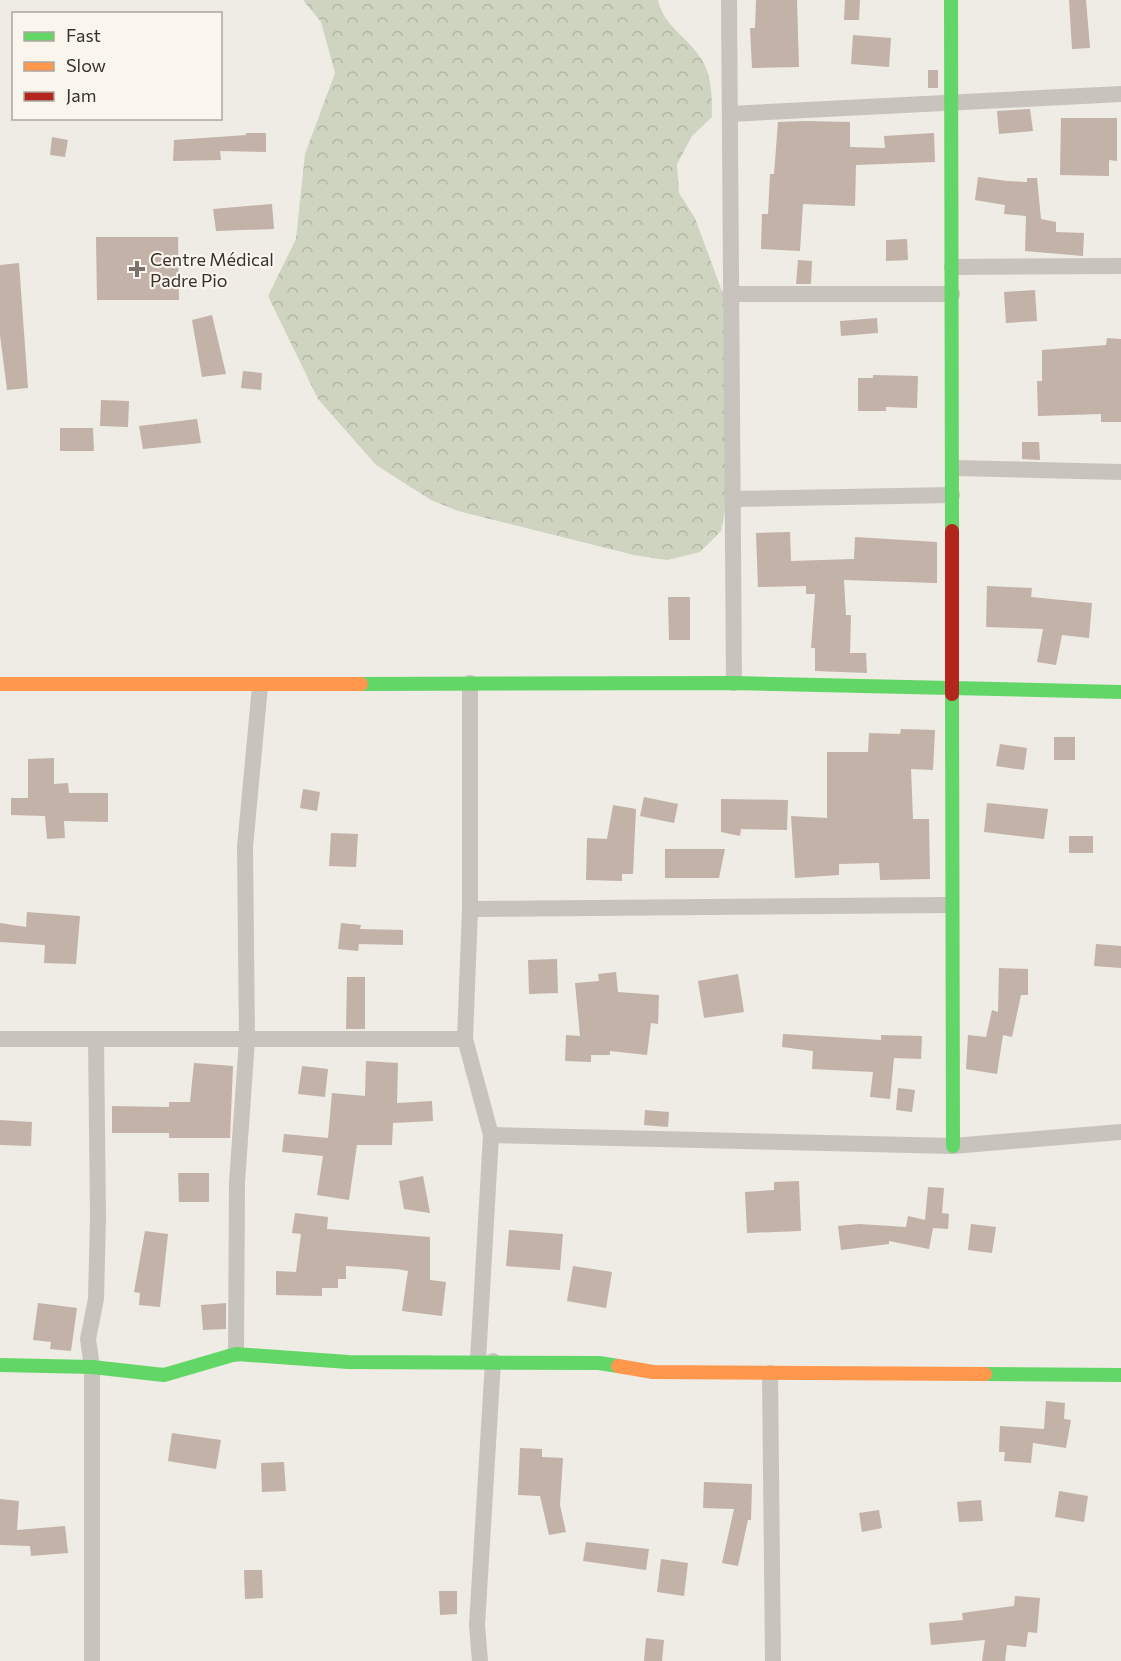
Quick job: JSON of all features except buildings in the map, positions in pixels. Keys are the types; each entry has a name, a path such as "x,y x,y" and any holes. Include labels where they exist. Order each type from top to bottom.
{"street":[{"path":"729,0 734,683"},
{"path":"951,0 953,468 949,905 953,1146"},
{"path":"730,114 1121,94"},
{"path":"952,267 1121,266"},
{"path":"730,294 952,294"},
{"path":"953,468 1121,472"},
{"path":"732,500 952,495"},
{"path":"470,683 470,909 465,1039 491,1135 477,1625 480,1661"},
{"path":"0,684 260,686 734,683 1121,692"},
{"path":"236,1354 237,1182 247,1040 245,847 260,686"},
{"path":"470,909 949,905"},
{"path":"0,1039 465,1039"},
{"path":"92,1661 92,1367 88,1339 96,1299 98,1218 96,1040"},
{"path":"491,1135 953,1146 1121,1132"},
{"path":"0,1365 92,1367 164,1375 236,1354 291,1356 348,1362 599,1363 652,1372 1121,1375"},
{"path":"770,1373 773,1661"}],"green space":[{"path":"303,0 658,0 670,23 700,57 709,78 712,117 692,136 677,164 679,193 695,218 727,305 732,474 721,531 700,552 667,560 634,555 458,511 431,500 376,465 318,399 268,296 296,239 305,154 335,73 321,22"}],"traffic: fast":[{"path":"951,0 952,531"},
{"path":"361,684 734,683 1121,692"},
{"path":"952,694 953,1146"},
{"path":"0,1365 92,1367 164,1375 236,1354 348,1362 599,1363 618,1366"},
{"path":"985,1374 1121,1375"}],"traffic: slow":[{"path":"0,684 361,684"},
{"path":"618,1366 653,1372 985,1374"}],"traffic: jam":[{"path":"952,531 952,694"}],"place":[{"name":"Centre Médical Padre Pio","path":"137,269"}]}
